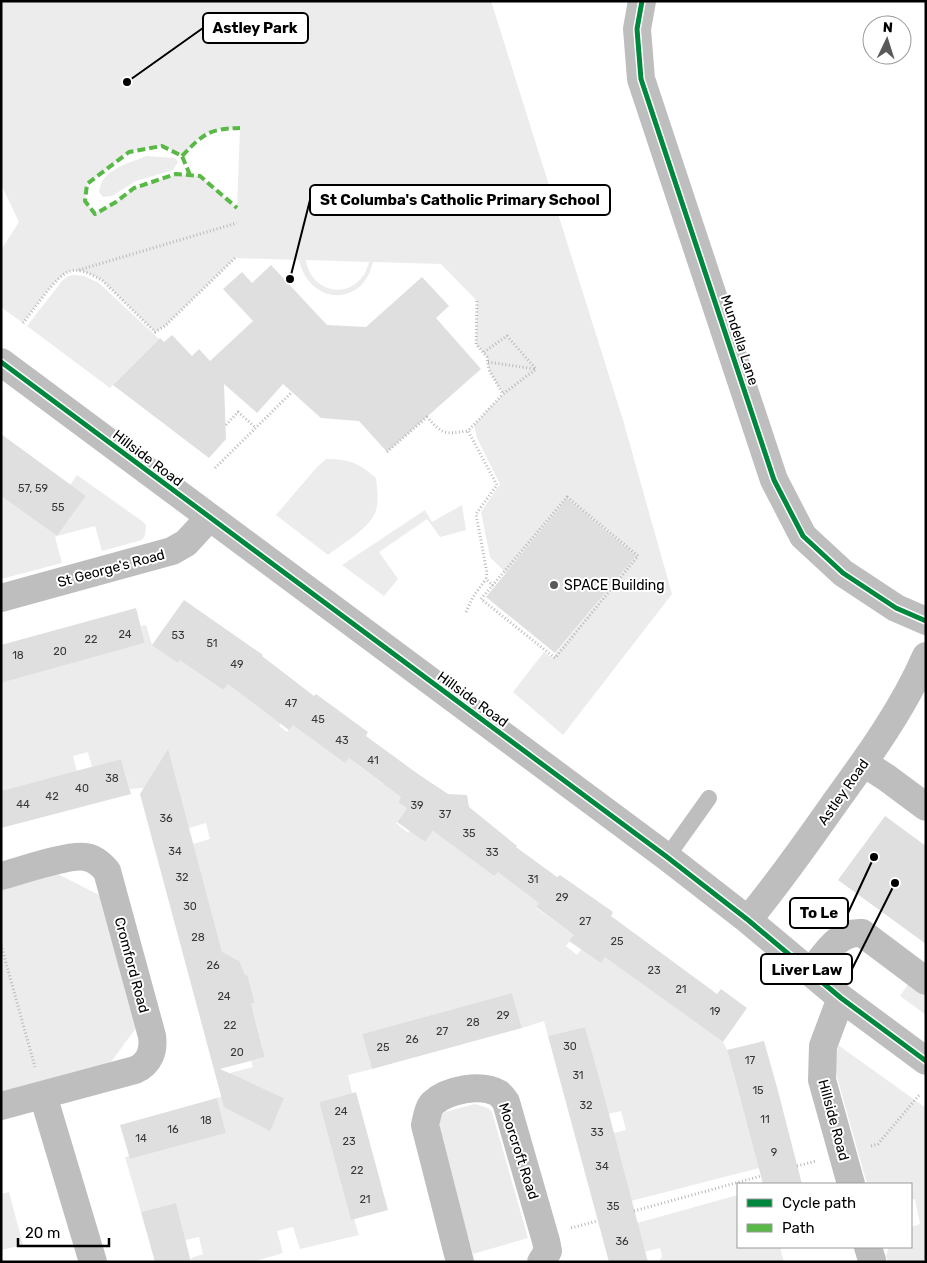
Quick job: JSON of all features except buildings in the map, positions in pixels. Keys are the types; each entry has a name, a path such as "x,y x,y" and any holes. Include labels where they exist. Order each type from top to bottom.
{"street":[{"name":"Mundella Lane","path":"642,1 637,29 641,79 774,480 802,536 843,573 896,608 926,621"},
{"name":"Hillside Road","path":"1,362 667,856 748,920 841,998 926,1061"},
{"name":"St George's Road","path":"1,598 172,551 186,543 209,518"},
{"name":"Astley Road","path":"748,920 864,763 902,705 926,656"},
{"path":"864,763 926,806"},
{"name":"Cromford Road","path":"1,876 73,857 87,857 102,865 107,871 153,1046 150,1058 140,1068 40,1085 1,1106"},
{"path":"811,972 836,942 844,935 854,932 862,933 926,981"},
{"name":"Hillside Road","path":"841,998 823,1046 822,1080 851,1183"},
{"path":"40,1085 93,1262"},
{"name":"Moorcroft Road","path":"460,1262 426,1136 425,1124 432,1104 437,1100 464,1089 477,1088 498,1094 506,1102 546,1241 548,1251 541,1262"}],"lane":[{"path":"667,856 709,798"}],"path":[{"path":"23,323 59,277 68,271 79,270 237,223"},
{"path":"79,270 102,280 155,332 165,326 235,258"},
{"path":"477,301 476,344 487,357 489,370 503,394"},
{"path":"484,352 507,336 536,369"},
{"path":"488,362 536,369"},
{"path":"387,452 426,417 439,430 449,434 468,431 503,394 536,369"},
{"path":"215,468 292,392"},
{"path":"226,424 238,412 256,428"},
{"path":"466,612 473,597 486,579 487,573 476,514 497,485 468,431"},
{"path":"567,497 638,556 555,658 482,599 493,586 567,497"},
{"path":"486,579 493,586"},
{"path":"1,945 40,1085"},
{"path":"864,1147 878,1144 920,1094"},
{"path":"634,1210 761,1176"},
{"path":"570,1228 597,1221"}],"shaded area":[{"path":"1,1 491,1 623,420 672,594 563,735 513,692 544,652 552,658 636,556 506,573 490,557 481,512 500,484 477,438 474,425 503,394 489,370 487,357 476,344 477,301 441,264 373,262 367,277 359,287 348,293 336,295 324,293 313,286 305,275 299,260 235,258 165,326 155,332 102,280 77,270 68,272 57,280 23,323 1,307 1,250 19,222 1,184","holes":["221,129 240,129 237,208 200,176 176,174 134,188 116,202 95,213 85,201 87,184 129,152 162,146 182,156 202,135","306,260 369,262 364,274 356,283 347,288 337,290 327,288 310,273"]},
{"path":"146,156 175,158 178,162 173,170 136,181 112,196 103,197 99,192 101,184 110,173 116,168"},
{"path":"68,276 84,276 99,283 159,339 110,388 27,326 62,281"},
{"path":"326,459 347,461 364,469 376,478 378,494 376,510 369,523 328,555 276,515"},
{"path":"77,475 146,525 145,535 142,540 102,551 95,526 57,536 86,496 70,485"},
{"path":"1,496 57,536 55,537 62,563 1,579"},
{"path":"462,505 466,530 440,537 427,519 379,552 398,579 384,596 342,565 425,510 432,522"},
{"path":"146,625 152,645 188,648 215,667 207,679 223,690 232,678 288,715 279,726 287,732 293,724 349,758 383,784 416,777 398,801 407,808 396,823 408,833 419,819 412,832 425,842 433,831 494,876 516,848 539,903 536,908 574,935 566,946 577,955 584,946 601,962 607,954 631,975 723,1042 727,1050 759,1168 631,1201 613,1133 626,1130 621,1111 608,1114 585,1027 548,1036 544,1021 522,1028 512,993 362,1034 372,1069 348,1075 352,1093 319,1102 351,1219 354,1219 359,1235 300,1249 293,1227 277,1231 283,1253 252,1262 192,1262 191,1258 203,1254 199,1237 185,1240 176,1203 141,1212 125,1157 129,1156 130,1159 226,1133 217,1098 227,1095 222,1075 253,1067 251,1061 265,1057 260,1036 245,1040 259,1033 252,1008 237,1007 255,1003 247,974 229,979 193,844 210,839 206,823 189,828 153,789 130,789 121,759 92,767 88,752 73,756 77,771 1,791 1,683 145,643 141,626","holes":["259,1087 284,1098 269,1130 245,1118"]},
{"path":"58,874 101,896 136,1028 108,1066 1,1095 1,888"},
{"path":"909,983 926,995 926,1015 900,996"},
{"path":"838,1045 926,1108 926,1257 922,1262 888,1262 886,1256 889,1248 912,1248 912,1227 920,1224 915,1199 912,1200 912,1183 867,1183 835,1068"},
{"path":"475,1104 488,1108 492,1112 528,1238 473,1254 439,1134 440,1117 445,1112"},
{"path":"9,1192 23,1245 1,1250 1,1194"},
{"path":"737,1195 737,1248 780,1248 784,1262 659,1262 662,1256 660,1248 644,1252 637,1223"}],"marked path":[{"path":"182,156 202,137 214,131 240,128"},
{"path":"190,175 182,156 162,146 129,152 87,184 85,201 95,214 116,202 134,188 176,174 200,176 237,208"}],"cycle path":[{"path":"642,1 637,29 641,79 774,480 803,536 843,573 896,608 926,621"},
{"path":"1,362 667,857 748,920 841,998 926,1061"}],"place":[{"name":"Astley Park","path":"127,82"},
{"name":"St Columba's Catholic Primary School","path":"290,279"},
{"name":"SPACE Building","path":"554,585"},
{"name":"To Le","path":"874,857"},
{"name":"Liver Law","path":"895,883"}]}
